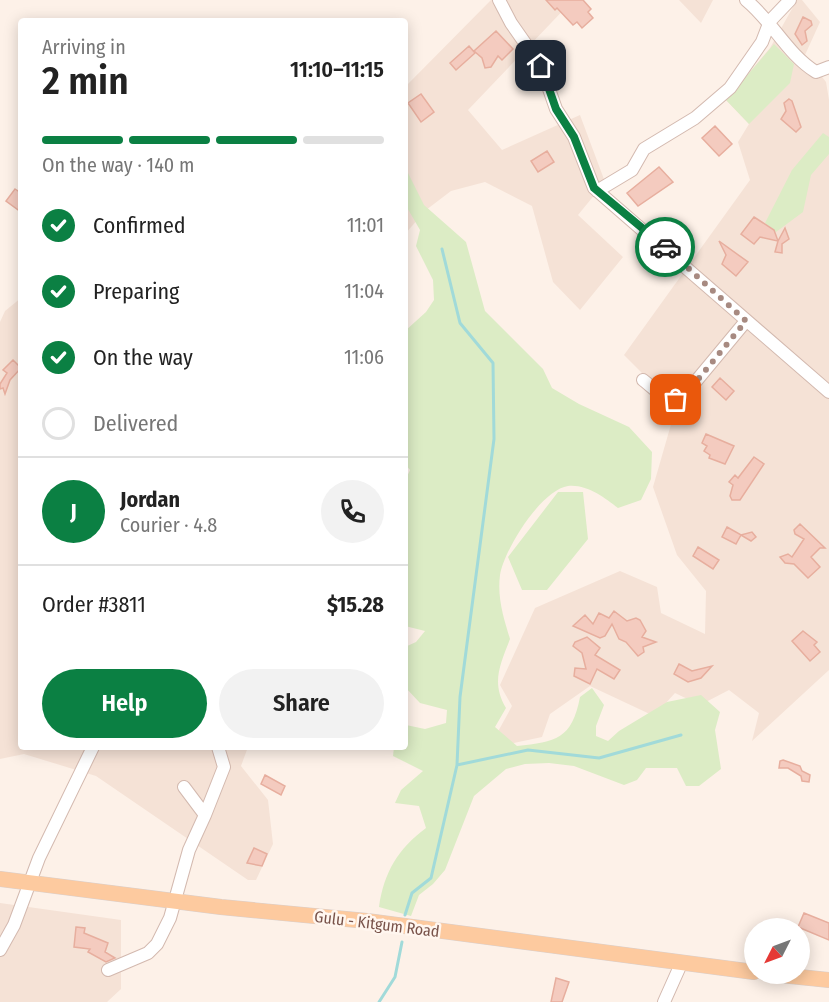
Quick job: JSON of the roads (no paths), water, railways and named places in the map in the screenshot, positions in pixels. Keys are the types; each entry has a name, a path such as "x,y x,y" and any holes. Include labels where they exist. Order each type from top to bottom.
{"main road":[{"name":"Gulu - Kitgum Road","path":"0,879 744,971"},
{"path":"810,978 829,980"}],"street":[{"path":"499,0 515,30 541,66 556,109 574,137 597,191 829,392"},
{"path":"746,0 770,21 782,42 801,62 816,72 829,67"},
{"path":"597,191 632,170 644,149 695,118 730,88 762,42 770,21 790,0"},
{"path":"643,380 666,398 676,400 682,398 746,321"},
{"path":"0,950 14,925 30,882 92,750"},
{"path":"108,969 148,953 157,944 170,918 189,850 224,767 219,750"},
{"path":"184,786 205,815"},
{"path":"664,1002 681,964"}],"waterway":[{"path":"405,915 412,893 431,878 457,765 460,697 494,439 493,363 460,323 442,249"},
{"path":"457,765 528,750 599,758 681,735"},
{"path":"379,1002 395,977 402,942"}]}
